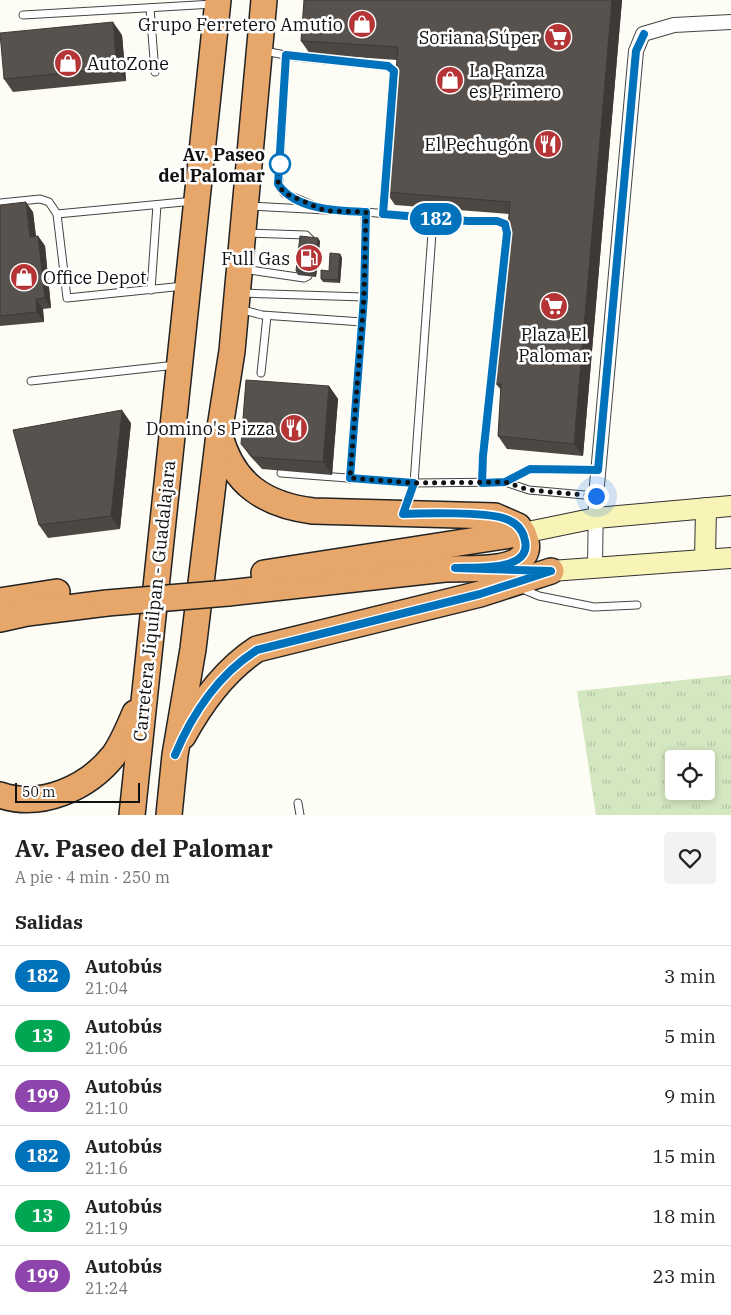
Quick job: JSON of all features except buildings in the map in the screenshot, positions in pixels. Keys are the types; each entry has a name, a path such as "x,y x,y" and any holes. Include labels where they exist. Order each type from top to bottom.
{"highway":[{"path":"169,815 175,755 193,649 232,351 264,0"},
{"name":"Carretera Jiquilpan - Guadalajara","path":"132,815 217,2"},
{"path":"0,601 490,567 515,562 526,553 528,546 523,533 512,521 495,516 313,511 273,502 254,490 236,474 226,454 220,434"},
{"path":"227,586 523,533"},
{"path":"455,568 551,571"},
{"path":"175,755 192,720 202,705 231,669 257,650 512,585 551,571"},
{"path":"0,619 107,595"},
{"path":"0,795 16,798 43,798 66,792 88,780 105,765 121,744 144,692"},
{"path":"0,811 13,815"}],"street":[{"path":"596,567 598,470 636,51 644,34 674,25 731,22"},
{"path":"523,533 596,518 731,506"},
{"path":"705,560 706,508"},
{"path":"551,571 731,558"}],"lane":[{"path":"23,15 150,8 217,2"},
{"path":"150,8 155,72"},
{"path":"259,50 286,55 388,66 394,71 383,214"},
{"path":"286,55 278,184 284,193 326,211"},
{"path":"0,203 40,199 49,202 57,214 67,298 188,286"},
{"path":"57,214 196,201"},
{"path":"151,290 157,205"},
{"path":"245,205 366,212 433,219 497,221 505,224 507,233 483,456 482,483"},
{"path":"350,478 364,297 366,212"},
{"path":"403,514 414,483 433,219"},
{"path":"242,233 306,235 311,240"},
{"path":"238,290 308,276"},
{"path":"238,290 364,297"},
{"path":"238,290 268,316 362,322"},
{"path":"261,373 268,316"},
{"path":"31,381 179,365"},
{"path":"505,482 530,469 598,470"},
{"path":"281,472 414,483 505,482 529,490 596,496"},
{"path":"512,585 539,596 594,608 637,605"},
{"path":"298,803 300,815"}],"green space":[{"path":"731,675 731,815 596,815 577,691"}],"bus line":[{"name":"182","path":"175,755 182,737 202,705 231,669 257,650 480,594 551,571 455,568 490,567 515,562 526,553 528,546 523,533 512,521 502,517 403,514 411,496 414,483 350,478 364,297 366,212 326,211 284,193 278,184 286,55 388,66 394,71 383,214 433,219 497,221 505,224 507,233 483,456 482,483 505,482 530,469 598,470 636,51 644,34"}],"place":[{"name":"Grupo Ferretero Amutio","path":"362,24"},
{"name":"Soriana Súper","path":"558,37"},
{"name":"AutoZone","path":"68,63"},
{"name":"La Panza es Primero","path":"450,80"},
{"name":"El Pechugón","path":"548,144"},
{"name":"Av. Paseo del Palomar","path":"280,164"},
{"name":"Full Gas","path":"309,258"},
{"name":"Office Depot","path":"24,277"},
{"name":"Plaza El Palomar","path":"554,306"},
{"name":"Domino's Pizza","path":"294,428"}],"route":[{"path":"280,164 278,184 284,193 326,211 366,212 364,297 350,478 414,483 505,482 529,490 596,496"}]}
